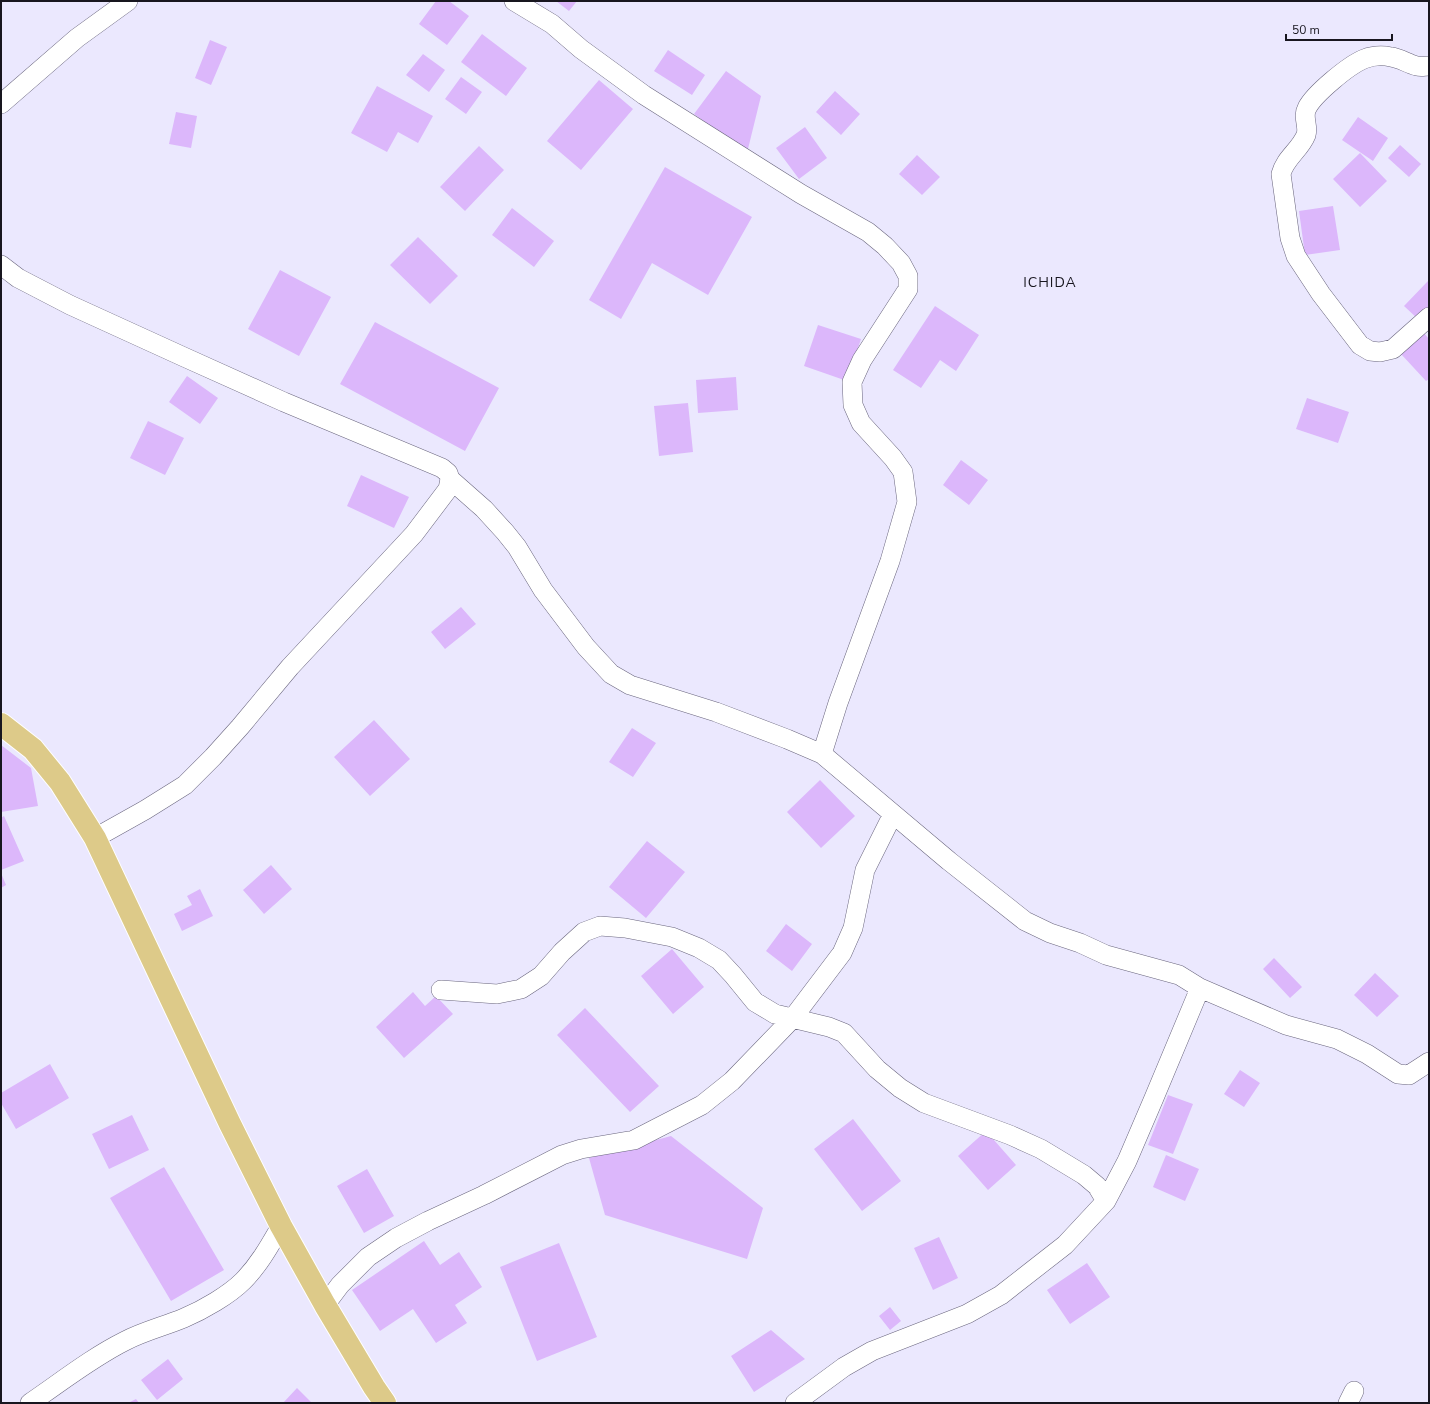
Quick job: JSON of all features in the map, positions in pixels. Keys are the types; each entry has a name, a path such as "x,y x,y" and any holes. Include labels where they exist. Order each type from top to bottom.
{"main road":[{"path":"1,724 33,749 60,782 95,838 230,1124 281,1226 325,1305 385,1403"}],"street":[{"path":"1,104 77,38 128,1"},
{"path":"514,1 552,24 581,49 644,95 801,194 868,232 885,246 901,263 908,276 908,289 862,360 852,382 853,405 862,423 893,458 903,472 908,502 890,560 838,703 822,754"},
{"path":"1429,66 1416,66 1392,57 1376,56 1364,59 1346,69 1307,107 1305,113 1307,128 1306,135 1283,166 1282,174 1290,238 1296,256 1321,294 1360,345 1370,351 1380,352 1393,349 1429,317"},
{"path":"1,265 18,278 64,302 170,351 284,402 433,463 448,473 450,479 448,489 414,534 290,667 213,757 184,785 145,810 95,838"},
{"path":"450,479 484,509 505,532 517,547 543,590 586,647 611,674 630,685 716,712 822,754 893,814 1025,921 1050,933 1080,942 1106,955 1179,975 1200,988 1286,1025 1336,1039 1367,1054 1398,1074 1409,1075 1429,1062"},
{"path":"325,1305 340,1285 368,1257 396,1238 562,1156 581,1149 634,1140 702,1105 732,1081 792,1018 842,954 853,928 865,870 893,814"},
{"path":"441,990 497,994 521,989 541,976 562,952 584,932 600,926 625,928 672,937 699,948 719,960 754,1002 776,1014 829,1026 844,1033 878,1069 906,1092 924,1103 1010,1135 1041,1149 1084,1175 1097,1186 1106,1201"},
{"path":"795,1403 844,1367 872,1351 967,1314 1001,1295 1066,1245 1106,1201 1151,1105 1200,988"},
{"path":"30,1403 77,1370 124,1341 147,1331 185,1318 219,1299 243,1281 261,1260 281,1226"}],"building":[{"path":"436,1 449,1 469,16 447,45 419,24"},
{"path":"556,1 577,1 569,11"},
{"path":"482,34 527,68 506,96 461,62"},
{"path":"210,40 227,47 211,85 195,78"},
{"path":"668,50 705,75 692,95 654,71"},
{"path":"423,54 445,70 429,92 406,75"},
{"path":"726,71 761,96 747,153 694,114"},
{"path":"461,77 482,92 466,114 445,99"},
{"path":"599,80 633,109 581,170 547,141"},
{"path":"377,86 433,116 418,143 398,132 387,152 351,133"},
{"path":"835,91 860,114 841,135 816,112"},
{"path":"176,112 197,116 191,148 169,144"},
{"path":"1358,117 1388,138 1373,161 1342,140"},
{"path":"805,127 827,158 799,179 776,148"},
{"path":"1400,145 1421,164 1409,177 1388,158"},
{"path":"479,146 504,170 465,211 440,187"},
{"path":"1360,153 1387,181 1360,207 1333,179"},
{"path":"917,155 940,177 922,195 899,174"},
{"path":"665,167 752,217 708,295 652,263 621,319 589,300"},
{"path":"1333,206 1340,250 1305,255 1299,211"},
{"path":"512,208 554,241 534,267 492,235"},
{"path":"418,237 458,276 430,304 390,265"},
{"path":"280,270 331,297 299,356 248,329"},
{"path":"1428,281 1429,309 1419,320 1404,306"},
{"path":"935,306 979,335 956,371 940,360 921,388 893,370"},
{"path":"375,322 499,388 465,451 340,384"},
{"path":"818,325 861,339 847,381 804,366"},
{"path":"1424,333 1429,339 1429,379 1426,381 1401,354"},
{"path":"187,376 218,398 200,424 169,402"},
{"path":"736,377 738,410 698,413 696,380"},
{"path":"1307,398 1349,412 1338,443 1296,429"},
{"path":"688,403 693,452 659,456 654,406"},
{"path":"148,421 184,438 165,475 130,458"},
{"path":"961,460 988,480 969,505 943,485"},
{"path":"361,475 409,497 394,528 347,506"},
{"path":"461,607 476,624 445,649 431,632"},
{"path":"374,720 410,759 370,796 334,757"},
{"path":"632,728 656,743 633,777 609,762"},
{"path":"1,745 31,768 38,806 1,812"},
{"path":"820,780 855,816 821,848 787,812"},
{"path":"4,816 24,861 1,870 1,818"},
{"path":"647,841 685,872 646,918 609,887"},
{"path":"271,865 292,889 264,914 243,890"},
{"path":"1,873 6,885 1,888"},
{"path":"200,889 213,916 182,931 174,914 192,905 187,896"},
{"path":"786,924 812,944 792,971 766,951"},
{"path":"672,949 704,987 673,1014 641,976"},
{"path":"1274,958 1302,987 1290,998 1263,969"},
{"path":"1375,973 1399,996 1377,1017 1354,995"},
{"path":"413,992 425,1006 436,996 453,1014 404,1058 376,1027"},
{"path":"585,1008 659,1086 630,1112 557,1035"},
{"path":"50,1064 69,1098 16,1129 1,1103 1,1093"},
{"path":"1240,1070 1260,1083 1244,1107 1224,1094"},
{"path":"1168,1095 1193,1104 1173,1154 1148,1145"},
{"path":"132,1115 149,1150 109,1169 92,1134"},
{"path":"853,1119 901,1181 862,1211 814,1149"},
{"path":"986,1131 1016,1165 988,1190 958,1156"},
{"path":"671,1136 763,1208 747,1259 605,1215 589,1158"},
{"path":"1166,1155 1199,1169 1185,1201 1153,1187"},
{"path":"164,1167 224,1270 171,1301 110,1198"},
{"path":"367,1169 394,1216 364,1233 337,1186"},
{"path":"939,1237 958,1278 933,1290 914,1248"},
{"path":"424,1241 440,1265 459,1252 482,1287 455,1305 467,1323 436,1343 413,1309 380,1331 352,1290"},
{"path":"559,1243 597,1337 537,1361 500,1267"},
{"path":"1087,1263 1110,1297 1070,1324 1047,1290"},
{"path":"890,1307 901,1321 890,1330 879,1316"},
{"path":"771,1330 805,1359 754,1392 731,1356"},
{"path":"168,1359 183,1379 157,1400 141,1380"},
{"path":"297,1388 312,1403 283,1403"},
{"path":"136,1399 139,1403 128,1403"}],"district":[{"name":"ICHIDA","path":"1050,282"}]}
